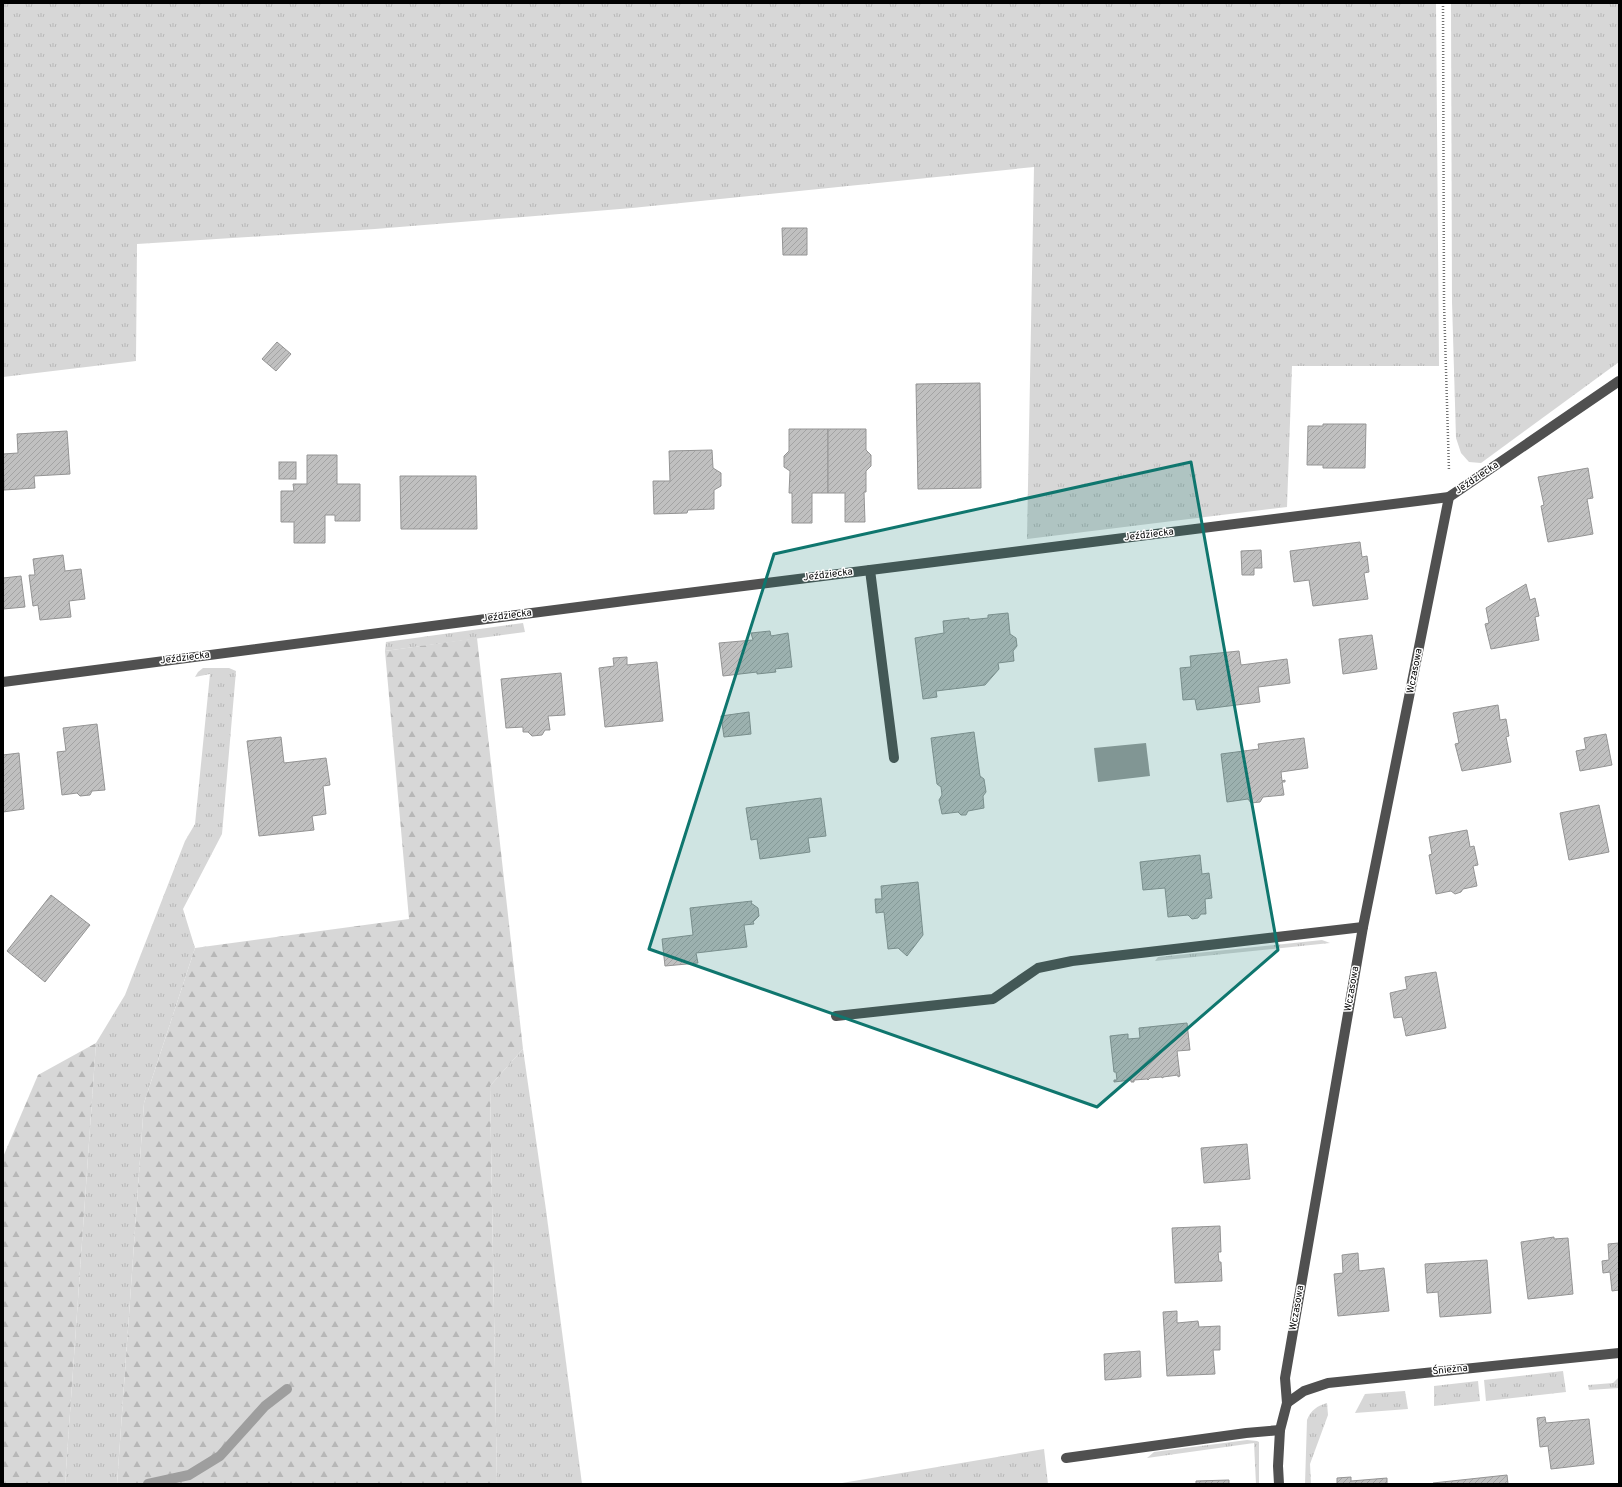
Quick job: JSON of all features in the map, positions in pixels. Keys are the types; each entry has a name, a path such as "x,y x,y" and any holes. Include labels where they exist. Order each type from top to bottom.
{"street":[{"name":"Jeździecka","path":"3,682 1449,497 1619,381"},
{"name":"Wczasowa","path":"1279,1484 1280,1430 1287,1403 1285,1378 1363,927 1449,497"},
{"path":"870,570 894,758"},
{"path":"836,1016 993,999 1038,968 1072,961 1363,927"},
{"name":"Śnieżna","path":"1287,1403 1304,1391 1328,1383 1619,1354"},
{"path":"1066,1458 1246,1433 1280,1430"}],"path":[{"path":"1444,3 1444,303 1449,497"}],"highlighted area":[{"path":"1191,462 1278,950 1097,1107 649,949 774,554"}],"green space":[{"path":"3,3 1436,3 1439,366 1292,366 1287,507 1027,539 1034,167 632,208 375,229 137,244 136,361 3,377"},
{"path":"1451,3 1619,3 1619,362 1481,463 1469,462 1461,453 1456,438 1452,302"},
{"path":"523,623 525,632 385,651 386,642"},
{"path":"477,638 523,1049 490,1086 497,1484 117,1484 144,1103 195,948 409,919 385,651"},
{"path":"203,668 229,668 236,671 222,834 183,909 195,948 144,1103 117,1484 65,1484 96,1043 125,995 185,841 195,824 210,674 195,677"},
{"path":"1322,940 1330,943 1155,961 1158,957"},
{"path":"96,1043 65,1484 3,1484 3,1157 38,1075"},
{"path":"523,1049 582,1484 497,1484 490,1086"},
{"path":"1563,1371 1566,1392 1486,1401 1484,1380"},
{"path":"1619,1377 1619,1388 1589,1390 1588,1385 1613,1383"},
{"path":"1478,1381 1480,1401 1434,1406 1434,1386"},
{"path":"1405,1391 1408,1409 1355,1413 1365,1394"},
{"path":"1327,1403 1328,1415 1310,1464 1311,1484 1305,1484 1307,1420 1315,1409"},
{"path":"1247,1440 1259,1442 1259,1484 1256,1484 1254,1443 1147,1458 1154,1452"},
{"path":"1044,1449 1048,1484 836,1484"}],"shaded area":[{"path":"1146,743 1150,776 1098,782 1094,748"}],"building":[{"path":"782,228 807,228 807,255 783,255"},
{"path":"277,342 291,354 276,371 262,359"},
{"path":"980,383 981,488 918,489 916,384"},
{"path":"1323,424 1366,424 1365,468 1323,468 1323,465 1307,465 1308,426 1323,426"},
{"path":"789,429 828,429 828,493 812,493 812,523 792,523 792,493 789,493 790,471 784,467 784,456 789,451"},
{"path":"828,429 866,429 866,450 871,455 871,466 866,471 866,492 864,492 865,522 845,522 845,493 828,493"},
{"path":"67,431 70,474 34,476 35,488 4,490 3,454 18,453 17,434"},
{"path":"712,450 713,468 721,473 721,486 714,490 714,509 688,510 687,513 654,514 653,481 670,481 669,451"},
{"path":"307,455 337,455 337,484 360,484 360,521 335,521 335,515 325,515 325,543 294,543 294,522 281,522 281,491 294,491 293,484 307,484"},
{"path":"279,462 296,462 296,479 279,479"},
{"path":"1588,468 1593,498 1587,499 1593,534 1548,542 1541,506 1544,505 1538,477"},
{"path":"400,476 476,476 477,529 401,529"},
{"path":"1360,542 1362,557 1367,556 1369,572 1364,573 1368,599 1313,606 1309,580 1294,582 1290,551"},
{"path":"1261,550 1262,568 1254,568 1254,575 1242,575 1241,551"},
{"path":"63,555 65,571 81,569 85,599 69,601 71,617 40,620 38,605 33,606 29,575 35,575 33,559"},
{"path":"21,576 25,607 3,609 3,578"},
{"path":"1526,584 1530,600 1535,598 1539,616 1535,617 1539,640 1491,649 1485,624 1489,623 1486,608"},
{"path":"1008,613 1010,634 1016,638 1017,646 1013,651 1014,661 998,663 999,669 985,685 936,691 937,697 923,699 915,638 944,633 943,621 969,618 969,620 988,618 988,615"},
{"path":"770,631 771,636 788,633 792,667 775,669 776,672 757,674 757,672 723,676 719,643 753,640 751,633"},
{"path":"1372,635 1377,669 1343,674 1339,639"},
{"path":"1239,651 1241,665 1287,659 1290,683 1258,687 1260,702 1197,710 1195,699 1183,700 1180,668 1191,667 1190,656"},
{"path":"627,657 627,665 657,662 663,721 605,727 599,668 614,666 613,658"},
{"path":"561,673 565,715 548,716 550,730 545,730 542,735 532,736 528,732 523,732 523,727 506,728 501,679"},
{"path":"1498,705 1500,720 1506,719 1509,736 1506,737 1511,762 1462,771 1455,744 1459,743 1453,713"},
{"path":"749,712 751,734 724,737 721,716"},
{"path":"97,724 105,790 92,791 90,795 80,796 77,793 62,795 57,752 66,751 63,728"},
{"path":"974,732 980,776 984,779 986,792 983,796 984,808 968,811 966,815 961,815 958,812 942,814 939,800 942,795 941,787 937,784 931,738"},
{"path":"1606,734 1612,765 1580,771 1576,751 1586,749 1584,738"},
{"path":"281,737 284,763 326,758 330,785 323,786 326,814 312,816 314,830 259,836 247,741"},
{"path":"1304,738 1308,768 1281,772 1282,781 1285,780 1285,782 1282,782 1284,795 1263,797 1260,802 1251,803 1248,799 1227,802 1221,754 1259,749 1258,744"},
{"path":"19,753 24,809 3,812 3,755"},
{"path":"821,798 826,836 808,838 810,852 760,859 757,839 751,840 746,808"},
{"path":"1599,805 1609,852 1569,860 1560,813"},
{"path":"1467,830 1470,847 1474,846 1478,865 1473,866 1477,886 1463,889 1461,892 1455,894 1451,891 1436,894 1429,855 1432,854 1429,837"},
{"path":"1200,855 1202,874 1209,873 1212,898 1205,899 1206,914 1201,914 1198,918 1192,919 1188,915 1168,917 1165,888 1143,890 1140,862"},
{"path":"918,882 923,935 907,956 898,948 888,949 884,912 876,913 875,899 882,899 881,886"},
{"path":"51,895 90,925 45,982 7,951"},
{"path":"752,901 751,903 758,908 759,916 753,922 754,924 744,925 747,947 696,953 698,963 665,966 662,939 693,935 690,908"},
{"path":"1436,972 1446,1028 1406,1036 1402,1017 1394,1018 1390,993 1407,989 1405,977"},
{"path":"1187,1023 1190,1050 1177,1051 1180,1076 1150,1078 1148,1080 1134,1080 1134,1082 1131,1082 1131,1080 1114,1082 1114,1080 1117,1080 1116,1072 1114,1072 1110,1036 1128,1034 1128,1039 1140,1038 1139,1028"},
{"path":"1247,1144 1250,1179 1204,1183 1201,1148"},
{"path":"1220,1226 1221,1252 1218,1252 1219,1262 1221,1262 1222,1281 1175,1283 1172,1228"},
{"path":"1554,1237 1554,1239 1568,1238 1573,1294 1528,1299 1521,1242"},
{"path":"1619,1243 1619,1290 1612,1291 1610,1272 1603,1273 1602,1261 1609,1260 1608,1244"},
{"path":"1358,1253 1359,1271 1384,1268 1389,1311 1338,1316 1334,1274 1343,1273 1342,1255"},
{"path":"1487,1260 1491,1313 1440,1317 1438,1292 1427,1293 1425,1264"},
{"path":"1177,1311 1177,1323 1198,1321 1199,1327 1220,1326 1220,1350 1213,1350 1215,1374 1167,1376 1163,1312"},
{"path":"1140,1351 1141,1377 1105,1380 1104,1354"},
{"path":"1545,1417 1546,1423 1589,1419 1594,1464 1551,1469 1548,1446 1540,1447 1537,1418"},
{"path":"1507,1475 1508,1484 1433,1484 1433,1483"},
{"path":"1351,1477 1351,1481 1387,1478 1387,1484 1337,1484 1337,1478"},
{"path":"1229,1480 1229,1484 1196,1484 1196,1481"}],"waterway":[{"path":"148,1484 189,1475 220,1456 265,1406 287,1389"}]}
